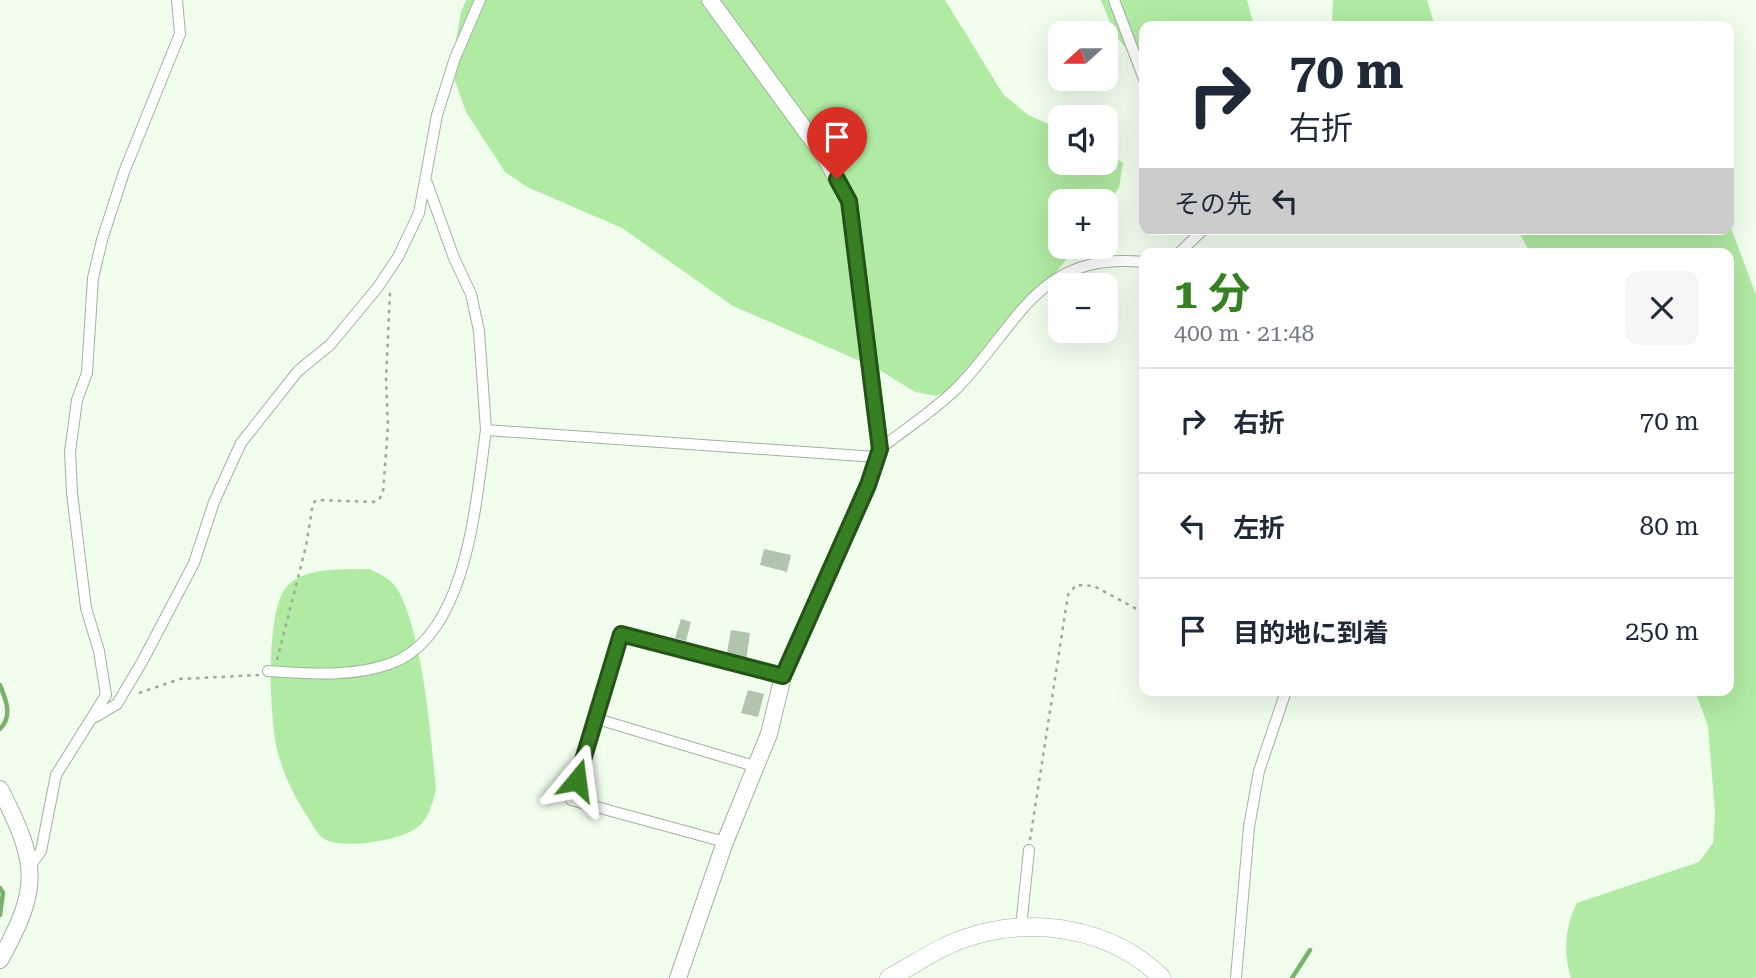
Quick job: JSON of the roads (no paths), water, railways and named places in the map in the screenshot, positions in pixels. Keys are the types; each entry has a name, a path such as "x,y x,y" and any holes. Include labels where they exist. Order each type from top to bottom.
{"main road":[{"path":"889,978 964,939 1021,927 1058,928 1098,937 1151,967 1162,978"}],"street":[{"path":"30,865 41,852 56,775 106,695 99,651 86,608 72,493 70,452 77,400 86,373 93,278 124,172 180,34 177,0"},
{"path":"92,719 117,704 194,563 214,502 241,443 276,396 298,371 330,345 387,273 419,213 426,182 426,163 437,115 455,58 480,0"},
{"path":"678,978 725,842 769,734 783,676 868,485 878,453 849,201 825,157 710,0"},
{"path":"1114,0 1139,66"},
{"path":"268,671 320,674 382,666 402,658 420,644 439,622 454,593 473,515 486,430 479,331 474,306 426,182"},
{"path":"1184,248 1199,235"},
{"path":"486,430 878,453 958,387 1024,306 1047,284 1069,270 1097,260 1139,262"},
{"path":"725,842 571,800 621,634 783,676"},
{"path":"1236,978 1249,827 1259,771 1284,696"},
{"path":"594,718 754,766"},
{"path":"0,789 22,831 31,883 20,924 0,960"},
{"path":"1021,927 1029,850"}],"waterway":[{"path":"0,685 7,713 0,729"},
{"path":"0,888 3,893 0,915"},
{"path":"1292,978 1310,950"}]}
